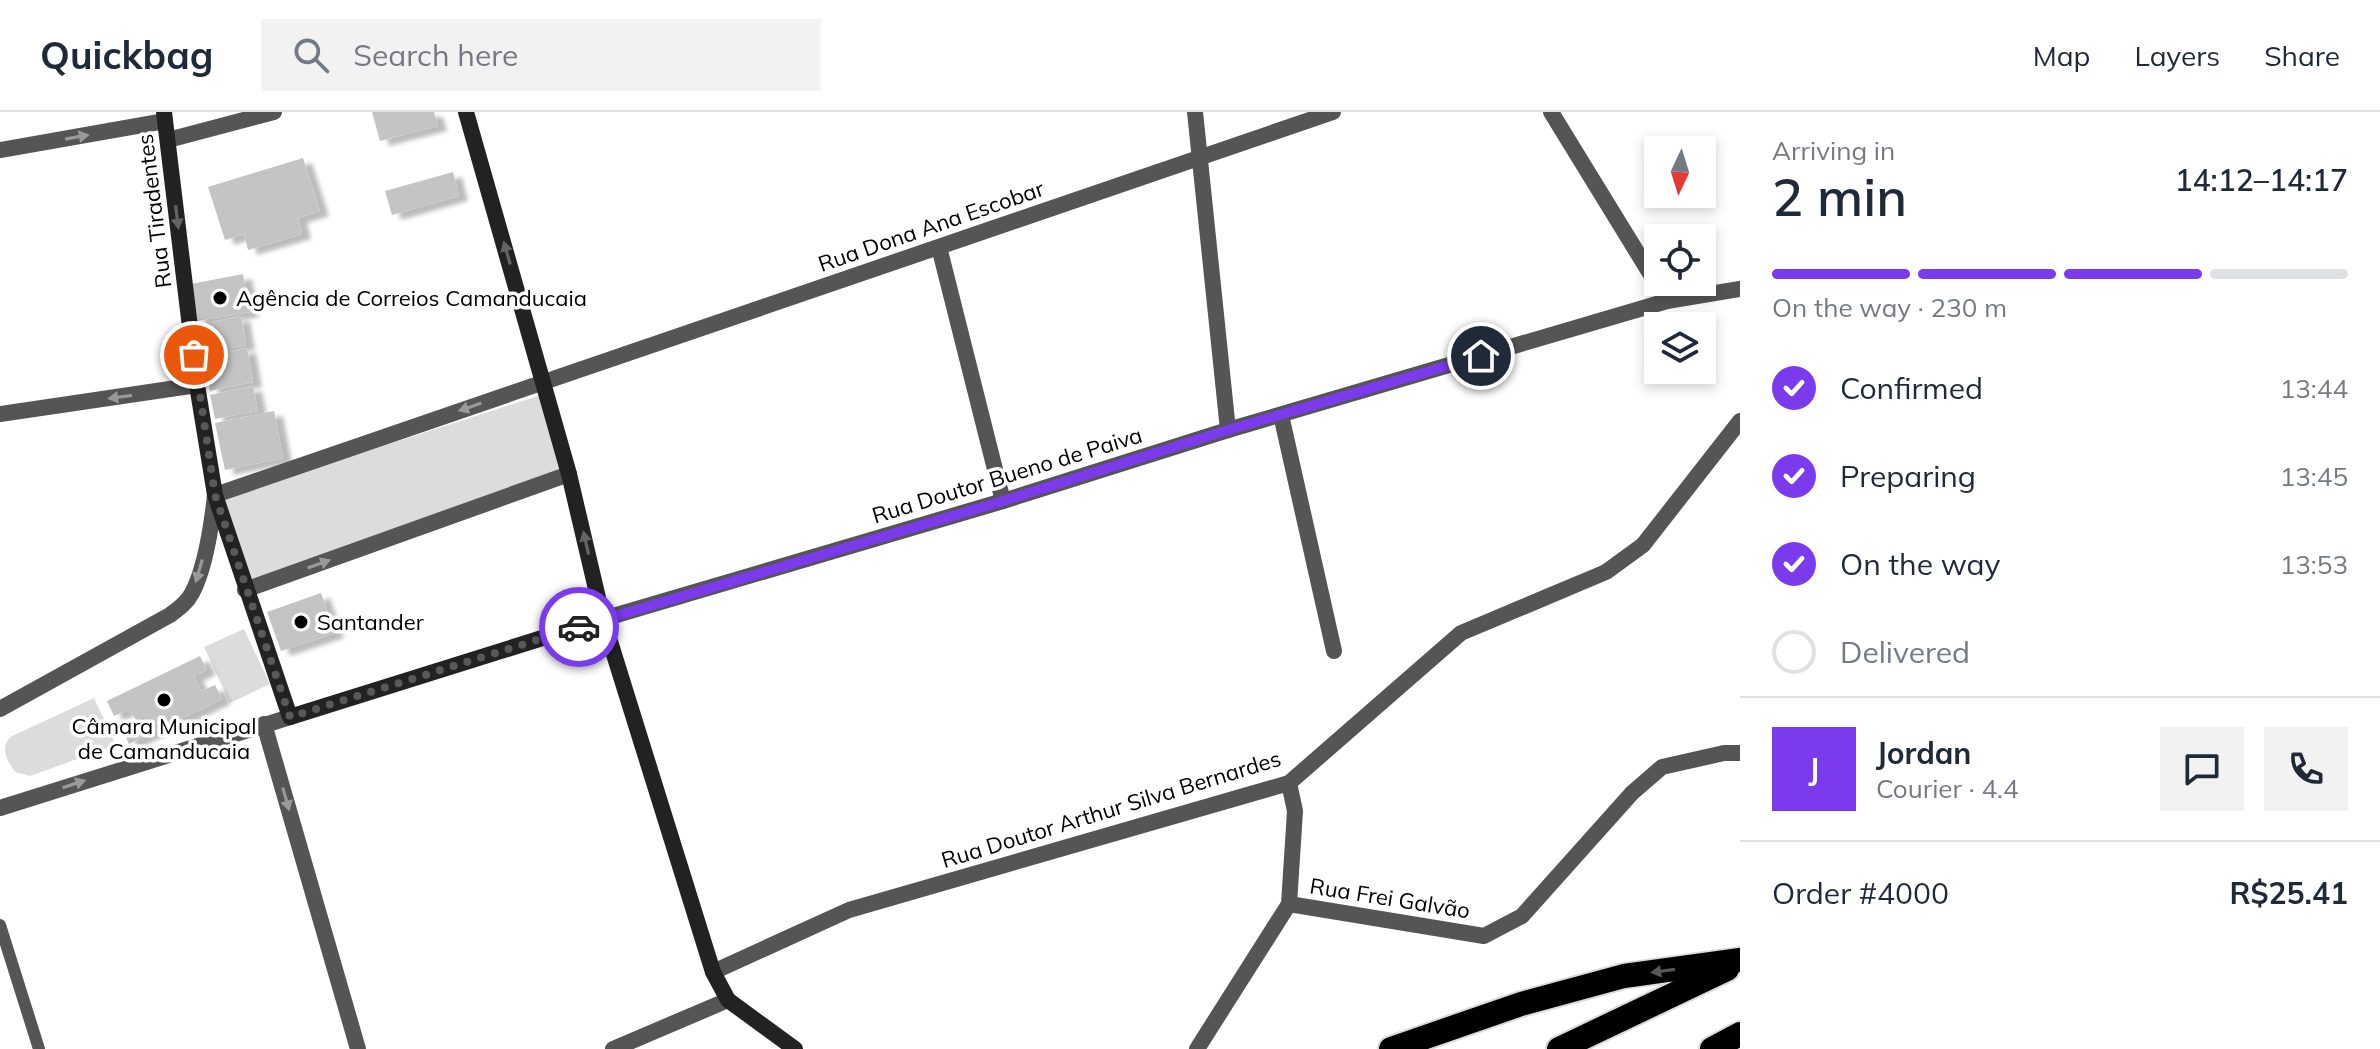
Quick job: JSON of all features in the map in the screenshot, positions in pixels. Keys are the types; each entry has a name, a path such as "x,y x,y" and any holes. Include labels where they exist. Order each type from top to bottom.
{"highway":[{"path":"1391,1049 1521,1004 1624,976 1740,962"},
{"path":"1559,1049 1740,962"},
{"path":"1712,1049 1740,1034"}],"main road":[{"path":"466,112 569,474 603,619 713,972 728,1000 776,1042 795,1049"},
{"name":"Rua Tiradentes","path":"165,117 197,385 215,495 290,717"},
{"name":"Rua Doutor Bueno de Paiva","path":"290,717 603,619"}],"street":[{"path":"168,140 274,112"},
{"path":"1195,112 1228,430"},
{"name":"Rua Dona Ana Escobar","path":"215,495 1333,112"},
{"path":"1551,112 1667,301"},
{"path":"0,150 165,117"},
{"path":"939,247 1003,501"},
{"name":"Rua Doutor Bueno de Paiva","path":"603,619 1667,301 1740,289"},
{"path":"0,414 197,385"},
{"path":"1281,415 1334,651"},
{"name":"Rua Doutor Arthur Silva Bernardes","path":"713,972 849,910 1289,783 1461,633 1606,572 1643,545 1739,424"},
{"path":"245,590 569,474"},
{"path":"0,709 184,605 193,592 211,534 215,495"},
{"path":"0,808 290,717"},
{"path":"264,724 358,1049"},
{"name":"Rua Frei Galvão","path":"1289,904 1484,936 1522,916 1632,793 1662,767 1724,753 1740,753"},
{"name":"Rua Frei Galvão","path":"1197,1049 1289,904 1295,811 1289,783"},
{"path":"613,1049 728,1000"}],"lane":[{"path":"0,925 39,1049"}],"shaded area":[{"path":"541,395 564,471 249,584 221,498"},
{"path":"244,629 270,684 230,703 204,647"},
{"path":"94,698 116,745 30,776 15,772 5,750 10,737"}],"building":[{"path":"372,112 434,112 438,126 380,141"},
{"path":"303,158 320,211 298,218 302,234 248,250 244,234 225,240 208,187"},
{"path":"453,172 459,196 392,215 385,191"},
{"name":"Agência de Correios Camanducaia","path":"243,274 250,312 197,321 191,284"},
{"path":"241,316 246,345 204,353 198,325"},
{"path":"247,348 253,382 210,391 203,356"},
{"path":"253,386 258,411 215,419 210,395"},
{"path":"274,411 283,458 225,470 215,423"},
{"name":"Santander","path":"321,593 335,633 281,651 267,612"},
{"name":"Câmara Municipal de Camanducaia","path":"200,656 207,670 194,676 201,691 215,685 222,699 129,744 122,729 137,722 130,709 114,716 107,701"}],"way so far":[{"path":"194,355 215,495 290,717 579,627"}],"place":[{"name":"Agência de Correios Camanducaia","path":"220,298"},
{"name":"Santander","path":"301,622"},
{"name":"Câmara Municipal de Camanducaia","path":"164,700"}],"route":[{"path":"579,627 1481,356"}]}
